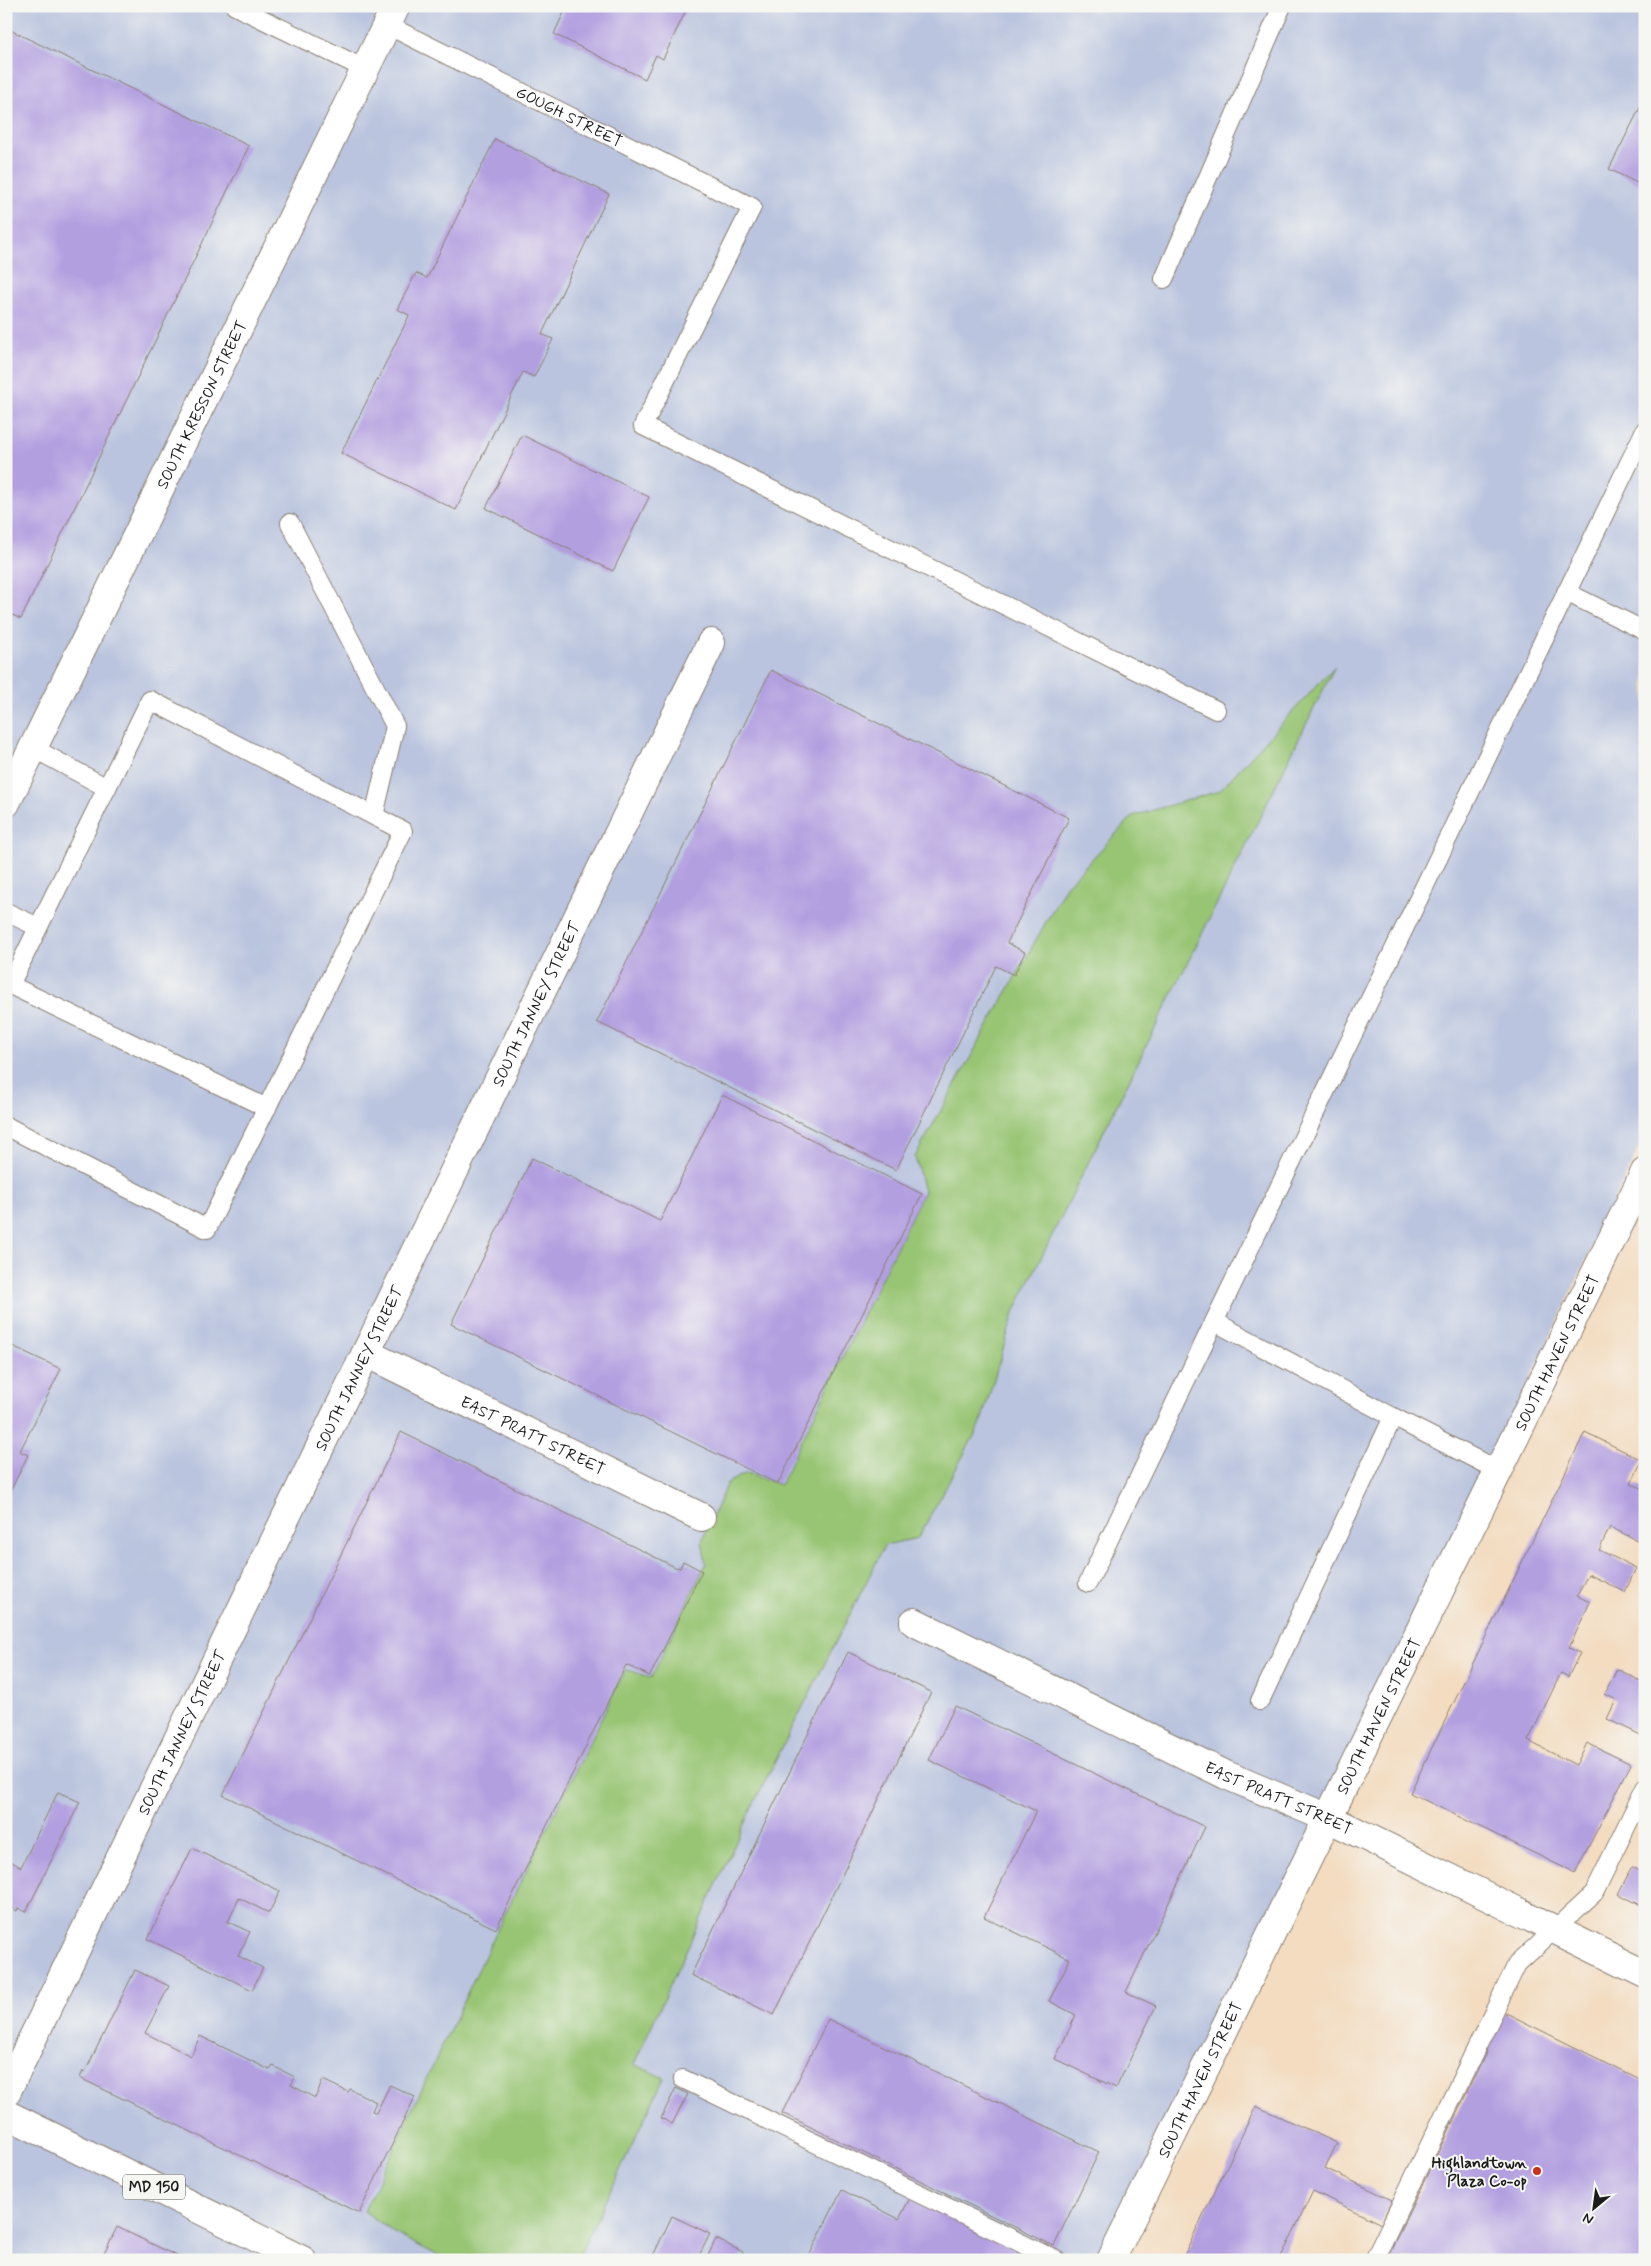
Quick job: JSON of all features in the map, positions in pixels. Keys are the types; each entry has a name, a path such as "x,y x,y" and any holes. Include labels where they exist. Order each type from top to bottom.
{"street":[{"name":"SOUTH KRESSON STREET","path":"7,797 33,748 391,15"},
{"name":"SOUTH JANNEY STREET","path":"6,2094 712,643"},
{"name":"SOUTH HAVEN STREET","path":"1111,2260 1645,1172"},
{"name":"EAST PRATT STREET","path":"366,1353 701,1517"},
{"name":"EAST PRATT STREET","path":"914,1622 1226,1775 1328,1818 1645,1974"},
{"name":"MD 150","path":"6,2114 302,2260"}],"lane":[{"path":"235,6 365,69"},
{"path":"1164,279 1282,6"},
{"name":"GOUGH STREET","path":"391,15 752,207 643,426 1216,710"},
{"path":"1088,1584 1645,430"},
{"path":"290,523 395,726 374,816"},
{"path":"1566,592 1645,631"},
{"path":"6,1126 207,1229 403,831 150,700 10,984 266,1108"},
{"path":"33,748 107,788"},
{"path":"6,912 38,927"},
{"path":"1215,1322 1393,1417 1498,1470"},
{"path":"1260,1701 1393,1417"},
{"path":"1374,2260 1517,1964 1594,1893 1645,1788"},
{"path":"683,2079 1056,2260"}],"shaded area":[{"path":"6,6 1645,6 1645,1134 1117,2260 6,2260"}],"green space":[{"path":"1335,666 1015,1310 980,1425 918,1538 885,1545 751,1809 634,2064 664,2078 577,2260 447,2260 394,2233 364,2211 499,1926 626,1669 651,1678 706,1564 702,1541 727,1483 747,1473 780,1485 924,1191 915,1157 1066,886 1133,816 1219,791"}],"building":[{"path":"557,6 688,6 663,59 656,55 645,79 554,34 565,10"},
{"path":"6,28 249,146 21,619 6,612"},
{"path":"1645,98 1645,187 1609,169"},
{"path":"495,139 609,194 542,334 553,339 534,377 523,372 456,510 341,453 408,318 409,315 397,309 416,273 427,278"},
{"path":"522,435 649,497 613,571 486,508"},
{"path":"771,670 1069,818 1007,943 1025,952 1014,975 996,966 896,1170 597,1022"},
{"path":"722,1095 922,1194 778,1484 451,1324 532,1158 660,1221"},
{"path":"6,1343 61,1369 20,1451 28,1455 6,1500"},
{"path":"401,1432 675,1567 680,1568 683,1561 702,1571 650,1676 626,1665 496,1929 223,1795"},
{"path":"1585,1432 1642,1460 1631,1484 1645,1489 1645,1544 1610,1527 1599,1550 1636,1568 1625,1592 1588,1574 1577,1596 1590,1602 1569,1648 1580,1653 1568,1677 1561,1673 1528,1741 1576,1765 1587,1743 1631,1764 1575,1873 1410,1793"},
{"path":"848,1652 931,1692 774,2015 691,1975"},
{"path":"1617,1669 1645,1683 1643,1736 1607,1719 1616,1700 1605,1694"},
{"path":"955,1706 1205,1827 1126,1992 1156,2006 1116,2088 1055,2059 1076,2015 1049,2001 1070,1959 984,1917 1036,1811 929,1760"},
{"path":"58,1792 80,1802 26,1912 18,1908 17,1911 6,1902 6,1896 12,1885 6,1883 6,1859 21,1867"},
{"path":"192,1848 280,1891 269,1913 239,1898 228,1922 250,1932 238,1956 263,1968 252,1990 148,1939"},
{"path":"1632,1867 1645,1873 1645,1908 1618,1894"},
{"path":"135,1970 169,1986 145,2033 191,2056 200,2036 270,2070 273,2066 295,2077 291,2085 315,2098 323,2080 348,2092 350,2089 376,2102 372,2111 376,2113 390,2085 415,2097 359,2213 80,2078 83,2071 85,2072"},
{"name":"Highlandtown Plaza Co-op","path":"1504,2012 1645,2082 1645,2260 1386,2260"},
{"path":"828,2019 1099,2152 1054,2246 782,2113"},
{"path":"676,2088 688,2094 672,2124 661,2118"},
{"path":"1256,2106 1337,2143 1325,2168 1392,2200 1381,2224 1313,2191 1280,2260 1182,2260"},
{"path":"842,2190 899,2219 910,2198 1036,2260 807,2260"},
{"path":"672,2216 710,2234 697,2260 651,2260"},
{"path":"117,2227 185,2260 101,2260"},
{"path":"716,2239 743,2252 739,2260 706,2260"}],"place":[{"name":"Highlandtown Plaza Co-op","path":"1537,2171"}]}
